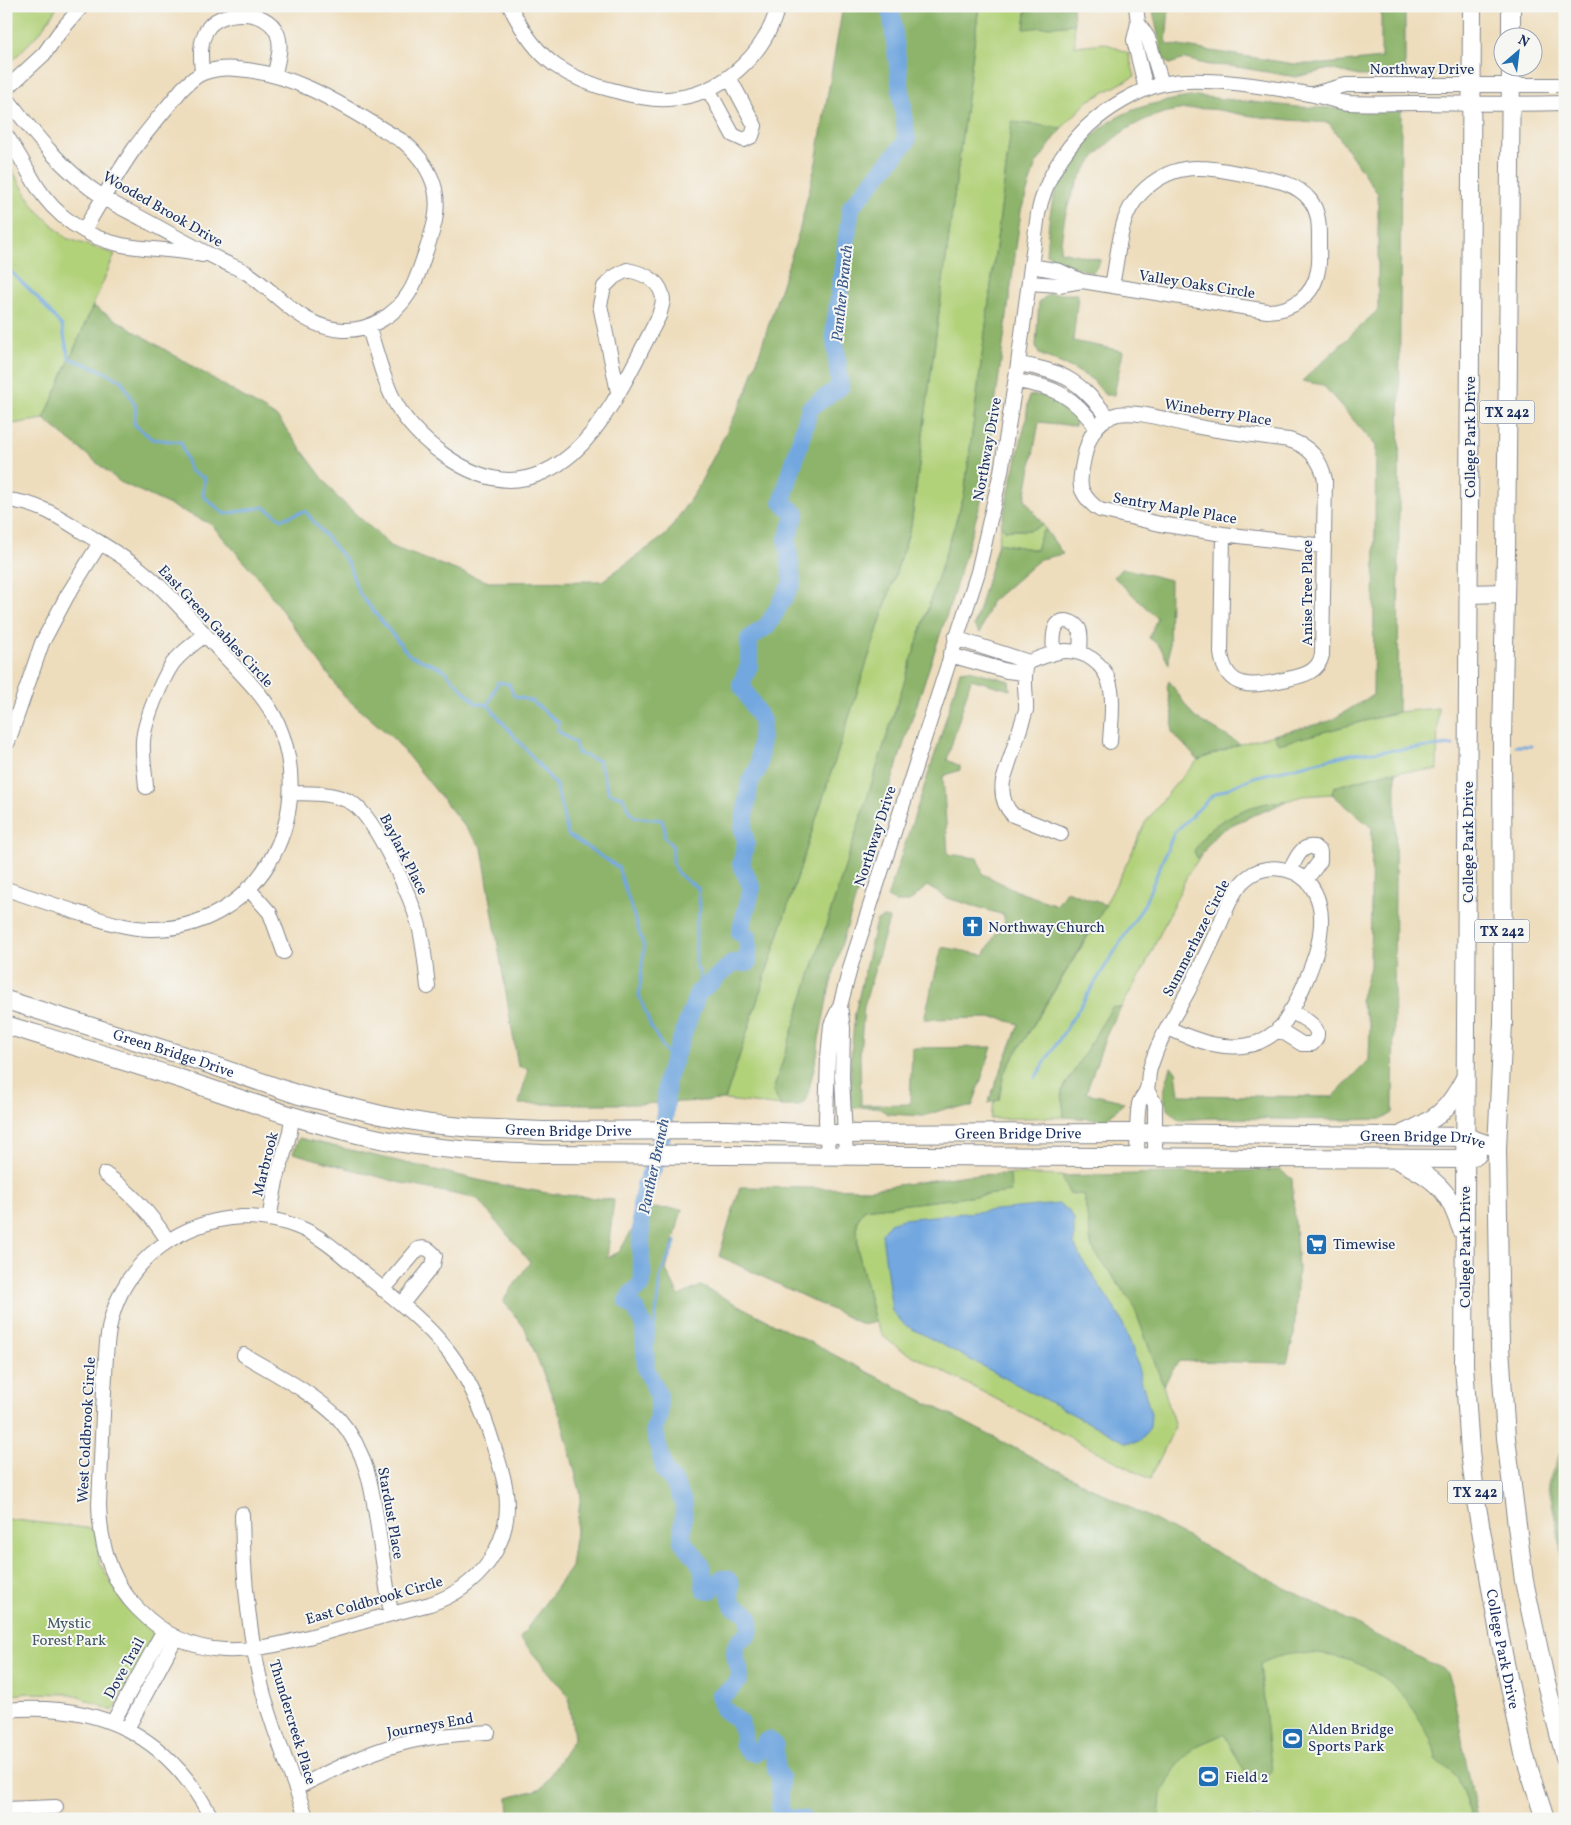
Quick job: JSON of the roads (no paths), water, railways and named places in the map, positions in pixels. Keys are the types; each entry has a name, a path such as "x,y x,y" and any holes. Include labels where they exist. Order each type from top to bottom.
{"main road":[{"name":"College Park Drive","path":"1472,6 1464,1364 1470,1451 1476,1501 1498,1630 1524,1754 1545,1819"},
{"path":"1511,6 1511,28"},
{"name":"TX 242","path":"1511,78 1502,739 1503,1023 1497,1148 1500,1347 1506,1438 1524,1581 1546,1684 1565,1758"},
{"path":"1469,594 1505,593"},
{"name":"Green Bridge Drive","path":"6,1000 188,1057 299,1095 385,1116 431,1124 543,1131 728,1130 836,1134 1147,1133 1298,1136 1466,1136 1497,1148"},
{"name":"Green Bridge Drive","path":"6,1025 181,1079 292,1118 380,1139 428,1147 471,1151 533,1154 1466,1159 1497,1148"},
{"path":"1397,1136 1428,1122 1444,1110 1455,1096 1466,1075"},
{"path":"292,1118 294,1110 301,1106 364,1121 431,1124"},
{"path":"1298,1136 1304,1158"},
{"path":"1395,1158 1418,1170 1436,1184 1448,1198 1465,1238"}],"street":[{"path":"6,89 44,54 82,6"},
{"path":"510,6 527,36 539,51 556,65 593,86 657,99 683,97 708,89 730,77 757,50 771,27 778,6"},
{"path":"1136,6 1138,23 1134,40 1146,89"},
{"path":"84,230 135,148 190,81 202,73 201,46 207,30 218,19 232,14 260,16 270,22 277,33 280,48 275,74"},
{"path":"1138,23 1148,38 1162,84"},
{"name":"Wooded Brook Drive","path":"6,97 56,158 103,197 254,278 311,323 332,329 354,330 368,326 388,316 403,302 414,284 436,220 436,199 431,176 420,158 404,142 316,91 275,74 232,69 202,73"},
{"path":"708,89 733,135 744,140 752,136 755,126 730,77"},
{"name":"Northway Drive","path":"1472,95 1507,78"},
{"name":"Northway Drive","path":"1523,78 1565,85"},
{"name":"Northway Drive","path":"828,1156 836,1134 842,1076 843,1028 840,1006 851,964 980,563 1001,472 1016,381 1041,200 1048,183 1073,141 1104,113 1146,89 1162,84 1218,82 1310,94 1346,85 1472,95 1511,104 1565,103"},
{"name":"Wooded Brook Drive","path":"6,135 44,196 61,215 84,230 121,245 196,254 222,261"},
{"name":"Valley Oaks Circle","path":"1031,266 1060,271 1082,281 1112,286 1266,311 1285,309 1305,297 1316,280 1319,268 1319,222 1316,211 1310,200 1291,185 1279,180 1197,168 1172,172 1161,177 1141,192 1133,202 1123,226 1112,286"},
{"path":"368,326 391,393 404,416 437,450 469,470 488,477 510,480 528,478 558,465 574,452 592,433 609,410 659,316 663,300 658,285 643,273 627,270 614,277 604,286 600,305 618,392"},
{"name":"Valley Oaks Circle","path":"1029,283 1058,285 1082,281"},
{"path":"1018,364 1046,369 1067,377 1093,398 1109,418"},
{"path":"1016,381 1045,386 1070,398 1082,408 1096,428"},
{"name":"Wineberry Place","path":"1109,418 1117,415 1135,414 1195,426 1289,440 1303,446 1316,457"},
{"name":"Sentry Maple Place","path":"1109,418 1096,428 1087,444 1080,482 1082,491 1092,505 1108,513 1160,524 1323,546"},
{"name":"Anise Tree Place","path":"1223,534 1222,662 1231,677 1251,686 1264,685 1306,675 1318,667 1322,655 1325,480 1321,464 1316,457"},
{"name":"East Green Gables Circle","path":"6,500 24,502 51,512 140,569 156,583 262,698 278,723 288,754 292,793 288,817 281,840 271,860 248,888 230,903 210,915 185,924 151,929 136,928 112,923 6,890"},
{"path":"8,742 42,643 67,596 100,543"},
{"path":"1054,654 1053,632 1059,623 1063,621 1074,623 1079,630 1080,653"},
{"path":"146,787 143,740 148,716 173,663 190,646 205,635"},
{"path":"956,638 1027,667"},
{"path":"950,655 1007,671 1027,667 1054,654 1066,651 1090,657 1106,672 1110,682 1112,696 1110,742"},
{"path":"1027,667 1026,710 1003,780 1003,801 1013,815 1061,834"},
{"name":"Baylark Place","path":"292,793 343,798 353,803 368,818 410,898 420,929 428,987"},
{"path":"1168,1028 1188,1037 1212,1044 1235,1046 1257,1043 1269,1037 1278,1029 1290,1011 1314,958 1320,935 1321,911 1314,889 1306,880 1290,870 1301,850 1305,847 1314,847 1320,852 1320,861 1306,880"},
{"name":"Summerhaze Circle","path":"1137,1157 1147,1133 1155,1104 1147,1090 1154,1055 1203,962 1231,900 1242,883 1257,872 1280,868 1290,870"},
{"path":"248,888 270,913 284,952"},
{"path":"1278,1029 1302,1044 1312,1044 1316,1040 1317,1029 1290,1011"},
{"name":"Marbrook","path":"268,1219 292,1118"},
{"name":"Summerhaze Circle","path":"1147,1133 1155,1157"},
{"name":"Northway Drive","path":"836,1134 846,1156"},
{"path":"105,1174 138,1201 168,1241"},
{"name":"West Coldbrook Circle","path":"254,1650 222,1651 198,1646 176,1637 152,1622 134,1605 114,1575 102,1541 99,1505 107,1344 112,1316 122,1292 148,1256 188,1229 213,1220 242,1217 268,1219"},
{"name":"East Coldbrook Circle","path":"254,1650 391,1614 445,1598 460,1591 477,1576 497,1548 505,1525 507,1503 504,1480 487,1423 460,1367 438,1339 402,1304 334,1249 312,1234 286,1222 268,1219"},
{"path":"384,1290 418,1249 424,1247 431,1250 435,1256 433,1265 402,1304"},
{"name":"Stardust Place","path":"244,1355 316,1400 338,1418 355,1441 367,1468 373,1491 391,1614"},
{"name":"Thundercreek Place","path":"242,1514 245,1591 254,1650 266,1700 307,1819"},
{"name":"Dove Trail","path":"113,1722 164,1630"},
{"name":"Dove Trail","path":"127,1729 176,1637"},
{"path":"6,1710 59,1709 113,1722 127,1729 146,1740 180,1771 212,1819"},
{"name":"Journeys End","path":"296,1788 351,1762 394,1745 450,1735 488,1732"},
{"path":"6,1809 56,1806"}],"water":[{"path":"1059,1204 1068,1210 1074,1219 1074,1244 1081,1258 1120,1317 1132,1347 1151,1414 1150,1427 1143,1438 1137,1442 1125,1442 905,1325 892,1311 882,1234 890,1223 903,1219"}],"waterway":[{"name":"Panther Branch","path":"788,1819 780,1810 780,1776 776,1770 775,1746 769,1740 764,1742 761,1750 755,1753 748,1751 743,1744 742,1727 723,1709 720,1696 732,1688 738,1681 740,1674 735,1648 740,1640 749,1634 750,1623 748,1615 743,1610 733,1606 730,1595 731,1584 727,1579 721,1579 711,1590 705,1589 700,1564 682,1541 684,1504 674,1482 665,1472 654,1429 659,1418 659,1396 646,1369 644,1327 637,1311 627,1301 631,1294 642,1284 641,1206 645,1185 656,1162 661,1141 667,1078 698,993 733,963 748,963 748,937 740,933 752,888 741,864 746,843 743,829 750,782 759,767 762,721 741,684 749,666 749,639 768,625 792,583 787,539 796,514 782,502 810,408 840,387 834,333 851,207 907,141 891,9 893,6"},
{"path":"6,267 35,295 62,326 69,358 99,369 122,381 136,407 134,424 152,439 181,442 190,471 205,478 203,496 225,514 264,507 282,519 305,511 348,563 359,593 409,655 443,669 476,703 488,705 498,682 509,684 514,696 532,701 559,723 558,731 575,743 578,753 599,761 609,793 623,797 629,811 635,817 662,820 665,829 664,836 673,847 674,868 680,876 698,888 700,909 696,925 696,966 700,973 698,993"},
{"path":"488,705 556,785 568,835 618,867 644,947 639,995 651,1027 672,1062"},
{"path":"1035,1078 1144,905 1174,833 1213,795 1254,777 1350,754 1453,745"},
{"path":"1516,746 1531,746"},
{"path":"649,1376 660,1276 676,1241"},
{"name":"Panther Branch","path":"795,1819 803,1819"}],"place":[{"name":"Northway Church","path":"972,927"},
{"name":"Timewise","path":"1317,1244"},
{"name":"Alden Bridge Sports Park","path":"1292,1738"},
{"name":"Field 2","path":"1209,1777"}],"park label":[{"name":"Mystic Forest Park","path":"69,1632"}]}
